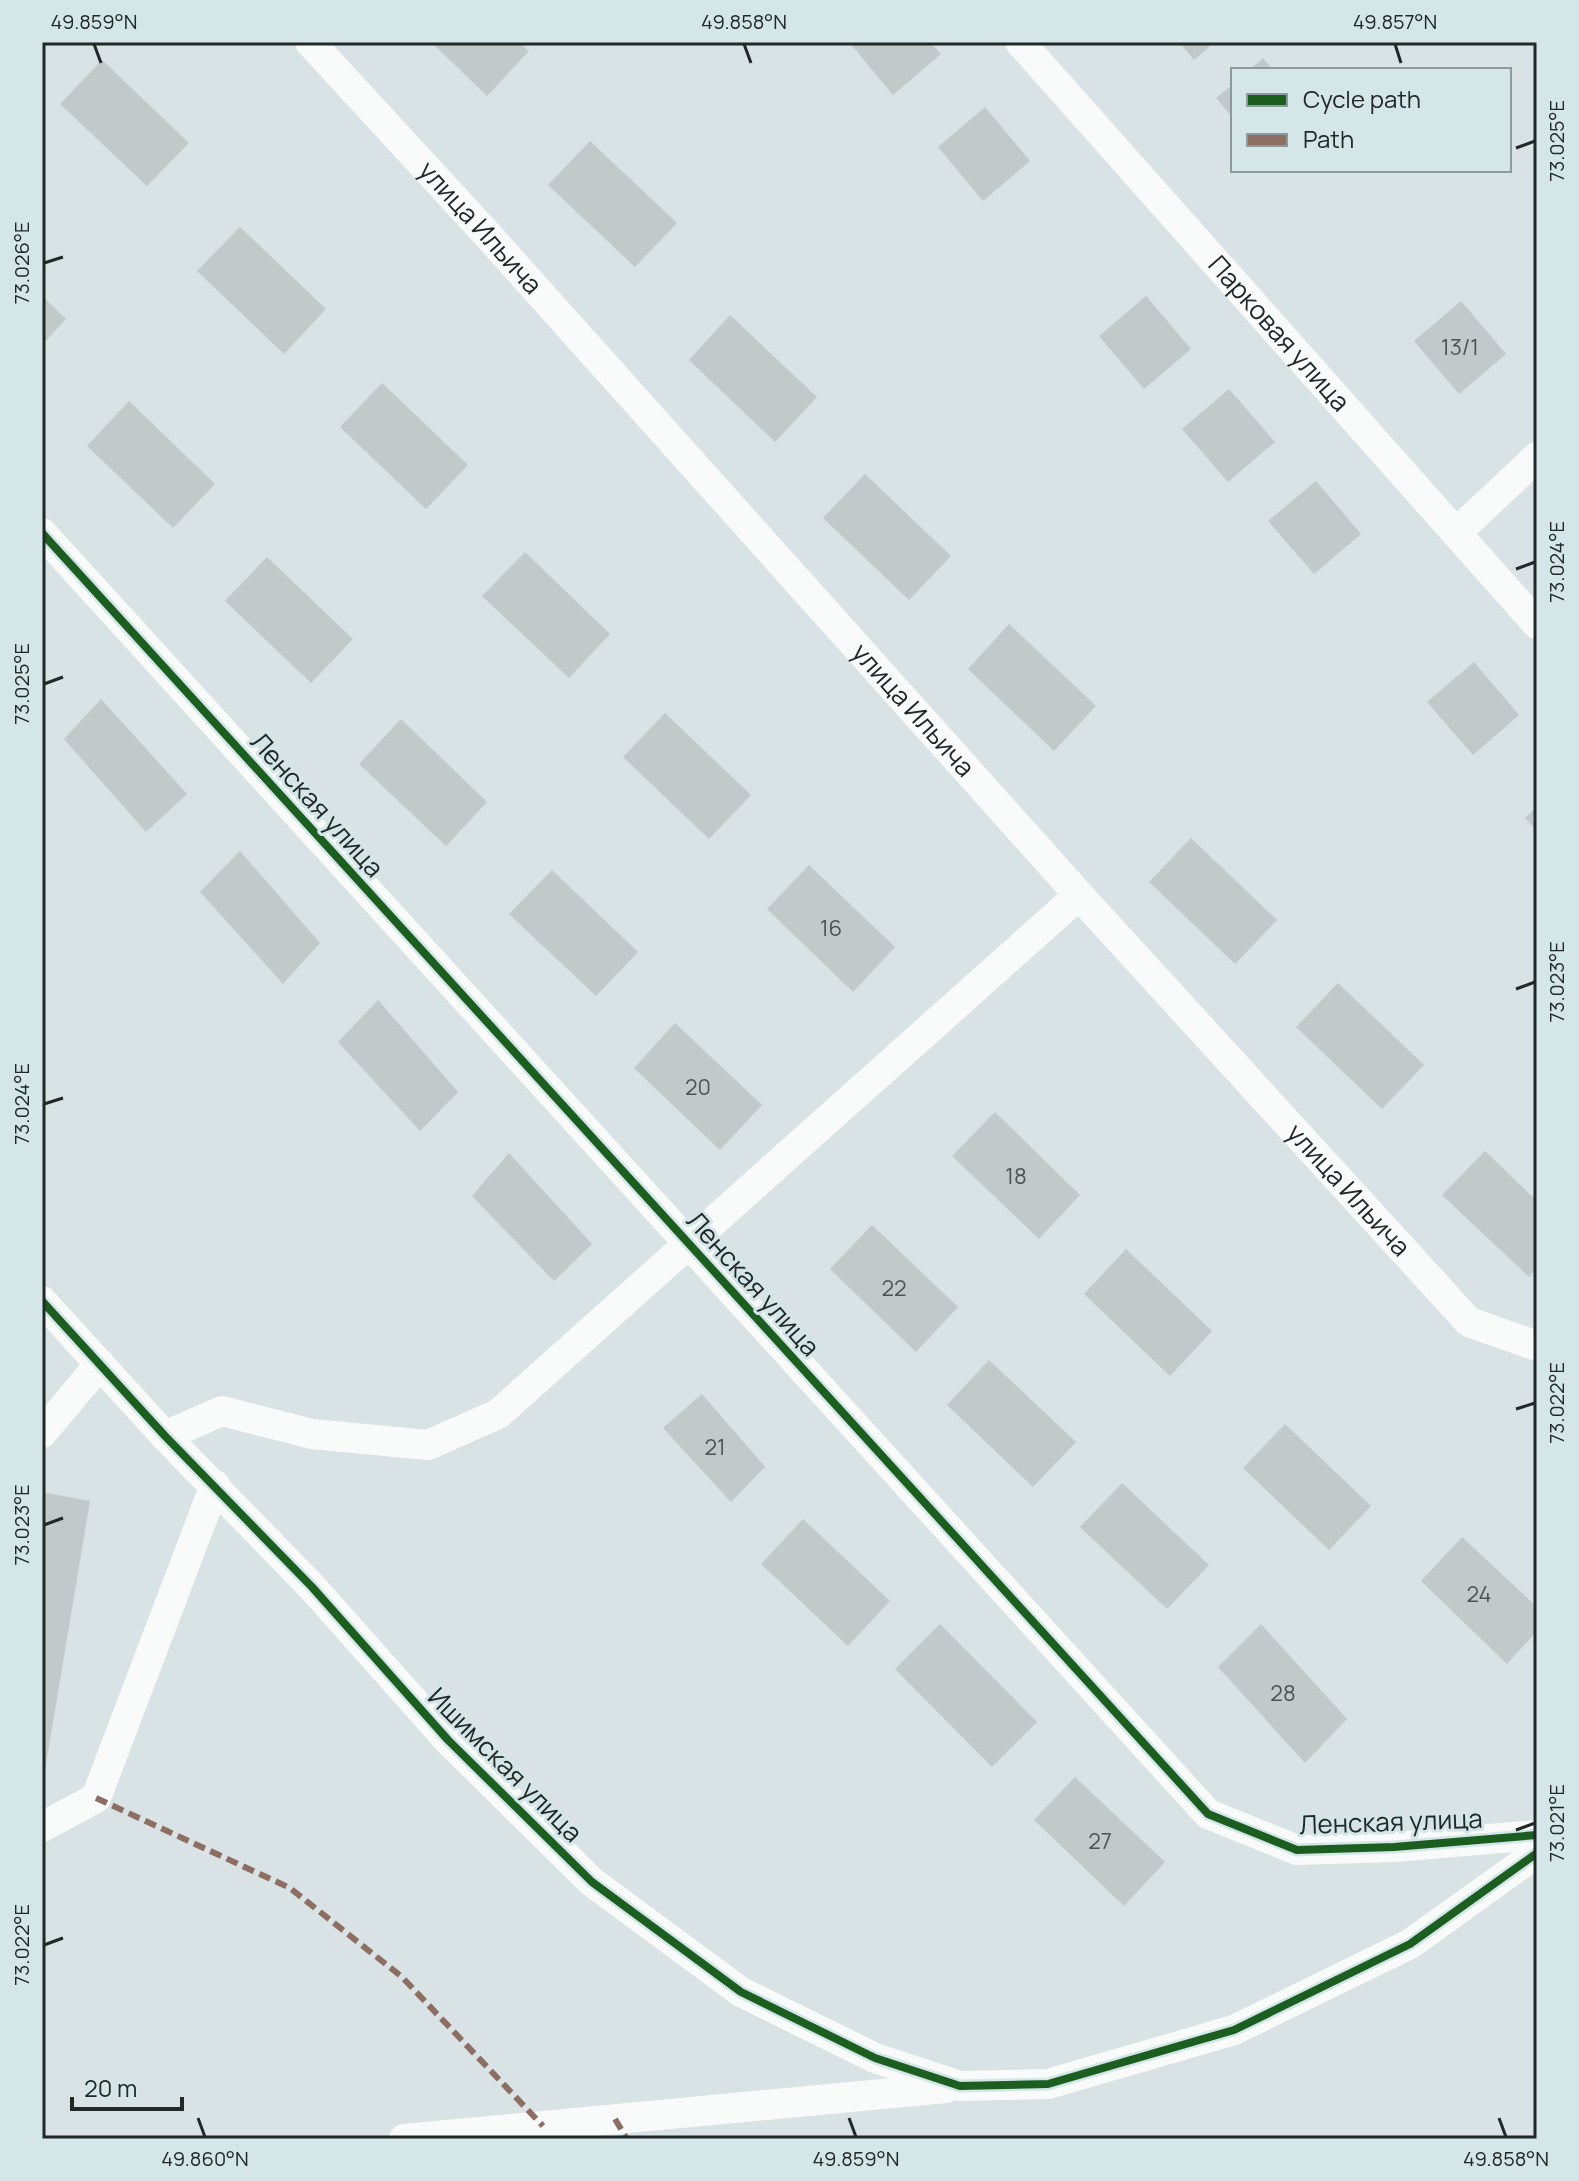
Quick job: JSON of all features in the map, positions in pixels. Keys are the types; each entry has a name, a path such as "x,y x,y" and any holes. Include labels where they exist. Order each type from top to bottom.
{"street":[{"name":"улица Ильича","path":"310,42 495,242 1079,895 1469,1322 1537,1346"},
{"name":"Парковая улица","path":"1020,42 1537,624"},
{"path":"1456,533 1537,457"},
{"name":"Ленская улица","path":"42,533 1208,1814 1297,1850 1394,1847 1537,1835"},
{"path":"165,1436 222,1411 312,1434 428,1445 498,1414 691,1245 1079,895"},
{"name":"Ишимская улица","path":"42,1301 165,1436 312,1587 448,1740 592,1882 741,1992 875,2058 960,2086 1048,2084 1234,2030 1410,1944 1537,1853"},
{"path":"42,1433 100,1364"},
{"path":"42,1827 96,1798 215,1485"},
{"path":"404,2139 960,2086"}],"building":[{"path":"431,42 519,42 529,51 487,96"},
{"path":"849,42 930,42 941,54 893,95"},
{"path":"1179,42 1215,42 1194,60"},
{"path":"1263,58 1271,68 1251,68"},
{"path":"102,60 189,143 147,186 60,104"},
{"path":"1231,86 1231,116 1216,98"},
{"path":"985,107 1030,161 983,201 938,147"},
{"path":"590,141 677,223 635,267 548,185"},
{"path":"240,227 326,309 284,354 197,271"},
{"path":"42,296 66,319 42,345"},
{"path":"1146,296 1191,349 1144,389 1099,336"},
{"path":"1461,301 1506,354 1459,394 1414,341"},
{"path":"730,315 817,397 775,442 689,360"},
{"path":"382,383 468,465 426,509 340,427"},
{"path":"1229,389 1275,442 1228,482 1182,429"},
{"path":"129,401 215,484 173,528 87,446"},
{"path":"865,474 951,556 909,600 823,518"},
{"path":"1316,481 1361,534 1314,574 1268,521"},
{"path":"525,552 610,634 569,678 482,596"},
{"path":"267,557 353,639 311,683 225,601"},
{"path":"1009,624 1096,706 1054,751 968,669"},
{"path":"1474,662 1519,715 1473,755 1427,702"},
{"path":"101,699 187,794 146,832 64,739"},
{"path":"665,713 751,795 709,839 623,757"},
{"path":"401,719 487,802 446,846 359,764"},
{"path":"1537,807 1537,831 1525,818"},
{"path":"1191,838 1277,920 1235,964 1149,882"},
{"path":"240,851 320,943 283,984 200,892"},
{"path":"809,865 895,947 853,992 767,909"},
{"path":"552,870 638,952 596,996 509,914"},
{"path":"1338,983 1424,1065 1382,1109 1296,1027"},
{"path":"378,1000 458,1092 420,1131 338,1042"},
{"path":"675,1023 762,1105 720,1150 634,1068"},
{"path":"995,1112 1080,1195 1039,1239 952,1156"},
{"path":"1485,1151 1537,1201 1537,1268 1529,1277 1442,1195"},
{"path":"509,1153 592,1244 554,1281 472,1196"},
{"path":"872,1225 958,1307 916,1352 830,1269"},
{"path":"1126,1249 1212,1331 1170,1376 1084,1294"},
{"path":"989,1360 1076,1442 1033,1487 947,1405"},
{"path":"702,1394 765,1467 731,1502 663,1428"},
{"path":"1285,1424 1371,1506 1329,1550 1243,1468"},
{"path":"1122,1483 1209,1565 1167,1609 1080,1527"},
{"path":"42,1492 90,1501 44,1776 42,1776"},
{"path":"803,1519 890,1601 848,1646 761,1564"},
{"path":"1462,1537 1537,1607 1537,1631 1507,1664 1421,1581"},
{"path":"940,1624 1037,1722 992,1767 895,1669"},
{"path":"1261,1624 1347,1719 1305,1763 1218,1667"},
{"path":"1075,1777 1165,1862 1124,1906 1034,1820"}],"marked path":[{"path":"96,1798 290,1888 402,1977 543,2126"},
{"path":"615,2119 627,2139"}],"cycle path":[{"path":"42,533 1208,1814 1297,1850 1394,1847 1537,1835"},
{"path":"42,1301 165,1436 312,1587 448,1740 592,1882 741,1992 875,2058 960,2086 1048,2084 1234,2030 1410,1944 1537,1853"}]}
